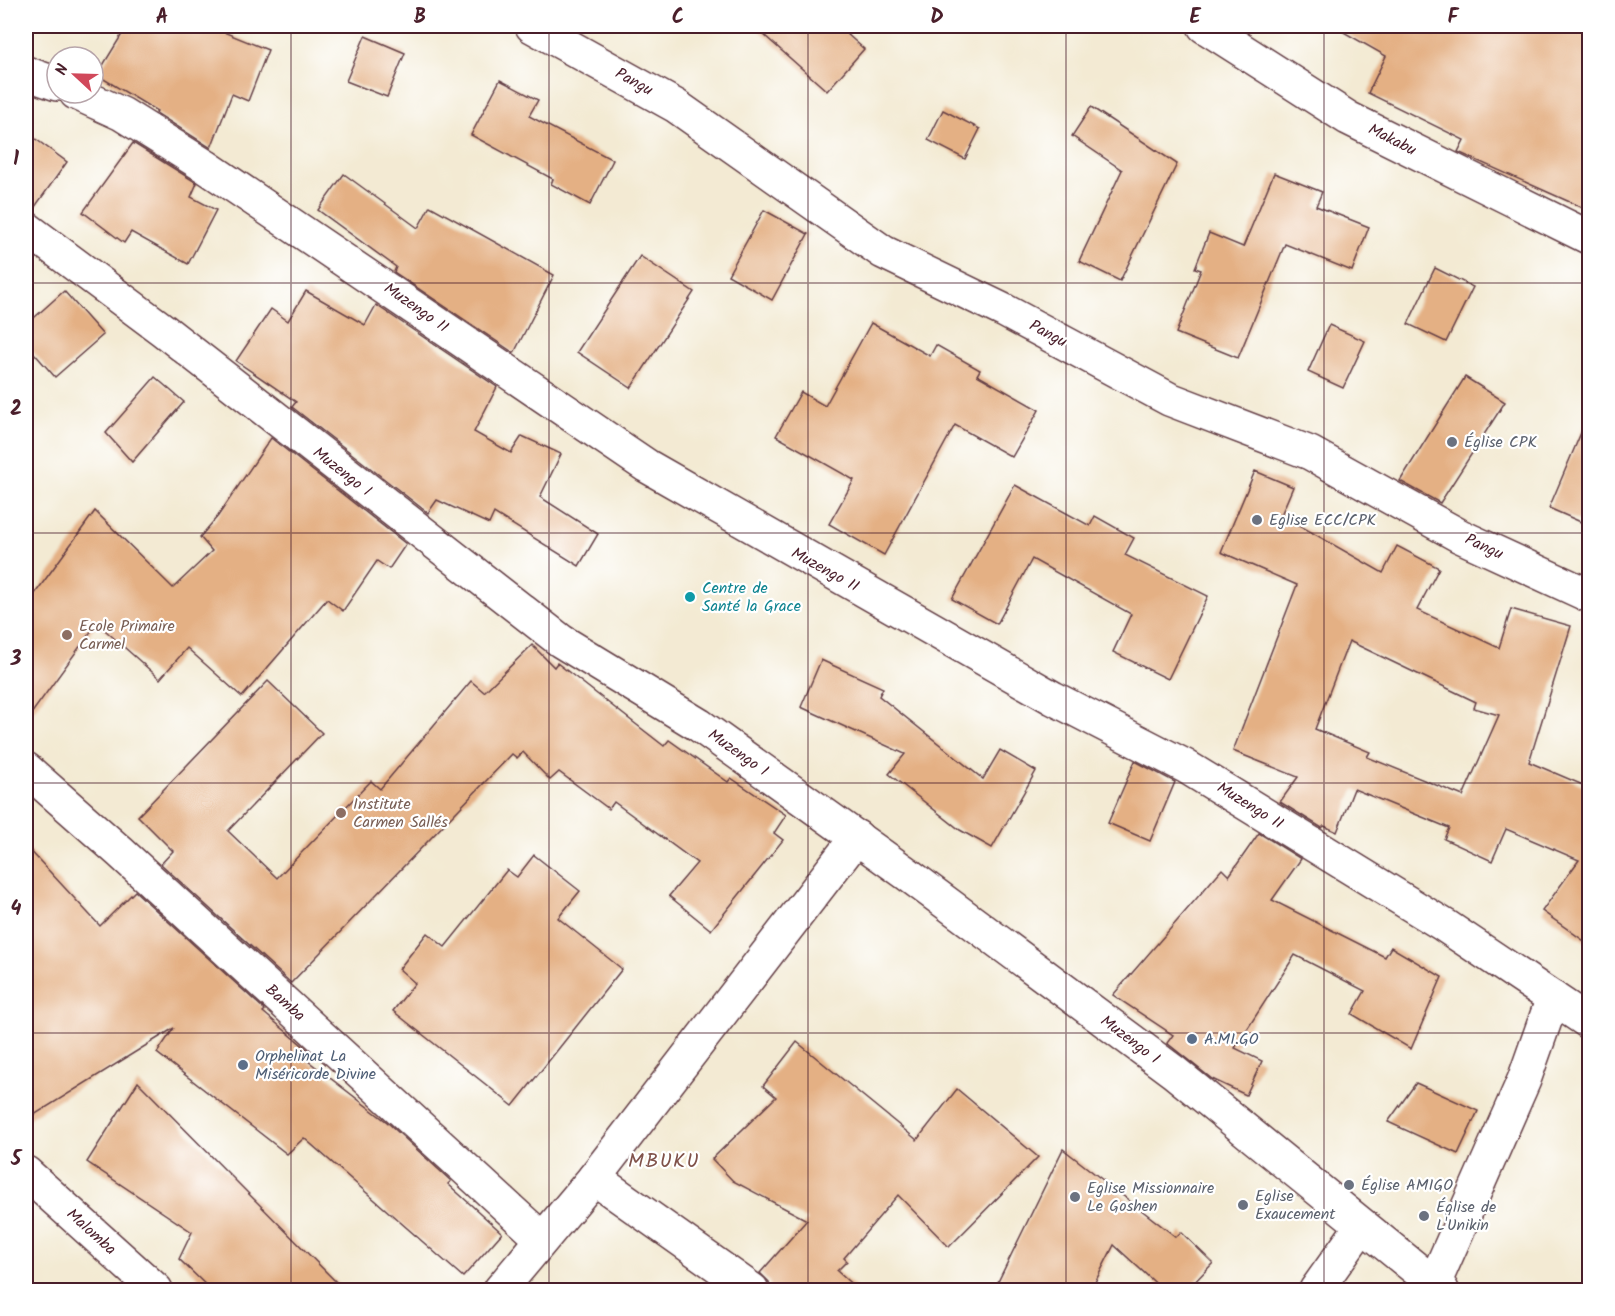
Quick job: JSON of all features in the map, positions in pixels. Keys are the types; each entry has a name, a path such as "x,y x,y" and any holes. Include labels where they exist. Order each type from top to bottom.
{"street":[{"name":"Pangu","path":"532,26 676,106 883,252 1005,311 1169,399 1310,453 1460,536 1590,597"},
{"name":"Makabu","path":"1204,26 1348,118 1590,238"},
{"path":"26,73 45,80"},
{"name":"Muzengo II","path":"102,105 122,114 205,166 647,466 1053,698 1185,766 1374,880 1590,1023"},
{"name":"Muzengo I","path":"26,228 163,330 561,641 699,725 857,837 1174,1072 1361,1227 1438,1287"},
{"name":"Bamba","path":"26,769 129,860 542,1239"},
{"path":"500,1290 594,1178 857,837"},
{"path":"1438,1287 1524,1080 1553,998"},
{"name":"Malomba","path":"26,1173 156,1290"},
{"path":"594,1178 752,1290"},
{"path":"1316,1290 1361,1227"}],"building":[{"path":"127,26 209,26 268,50 248,101 232,94 211,148 156,113 157,111 105,80 105,62"},
{"path":"754,26 838,26 864,49 827,91"},
{"path":"1333,26 1590,26 1590,211 1458,152 1464,140 1368,93 1386,56"},
{"path":"365,36 405,53 387,97 346,81"},
{"path":"500,80 538,100 529,116 613,160 590,205 551,184 553,179 471,135"},
{"path":"1091,107 1177,164 1120,281 1079,261 1122,170 1072,136"},
{"path":"943,110 980,129 965,159 928,140"},
{"path":"26,132 67,162 32,211 26,210"},
{"path":"133,143 197,183 191,197 216,210 188,264 131,232 124,243 83,212"},
{"path":"1274,173 1322,192 1316,206 1369,227 1352,271 1285,244 1238,358 1176,333 1201,270 1195,268 1209,233 1243,247"},
{"path":"344,174 418,228 430,206 554,275 514,353 394,272 396,267 318,210"},
{"path":"764,210 808,234 772,300 728,275"},
{"path":"640,256 694,292 631,388 577,352"},
{"path":"1435,268 1473,287 1446,342 1408,324"},
{"path":"64,291 103,335 55,377 26,344 26,325"},
{"path":"306,291 365,325 376,305 497,387 474,432 511,453 522,436 561,454 540,497 598,534 579,566 494,513 489,524 437,500 428,513 292,407 296,402 236,361 271,309 288,321"},
{"path":"871,323 930,356 936,345 980,370 977,375 1039,410 1012,457 955,425 884,555 829,524 854,480 776,436 801,392 825,406"},
{"path":"1329,325 1365,341 1343,388 1308,372"},
{"path":"155,377 184,402 132,462 106,433"},
{"name":"Église CPK","path":"1465,377 1505,402 1440,503 1400,481"},
{"path":"1590,414 1590,526 1549,508"},
{"path":"271,438 406,544 389,569 377,561 343,611 327,599 242,697 187,648 160,679 97,623 26,721 26,606 95,511 173,588 212,551 200,537 218,516"},
{"path":"1255,471 1293,487 1281,515 1383,573 1397,546 1439,568 1417,610 1499,648 1511,609 1571,626 1529,762 1590,788 1590,945 1542,911 1579,860 1506,829 1492,861 1444,839 1449,828 1354,789 1337,832 1324,826 1322,828 1280,802 1298,777 1233,751 1297,585 1221,552","holes":["1349,641 1476,702 1474,708 1499,715 1463,796 1367,757 1370,752 1315,729"]},
{"path":"1015,485 1090,526 1095,516 1134,538 1125,555 1208,596 1168,679 1113,652 1131,614 1032,559 997,624 952,599"},
{"path":"532,645 554,667 557,663 664,746 669,740 728,782 731,778 786,815 774,833 783,840 711,930 669,896 697,863 614,802 609,809 559,772 550,780 523,752 517,758 512,754 291,983 161,864 173,851 138,816 268,681 322,733 228,831 277,878 371,781 380,789 471,681 484,692"},
{"path":"821,660 883,688 879,696 983,779 1000,750 1036,771 992,848 960,830 889,774 905,754 801,707"},
{"path":"1135,761 1175,782 1150,841 1108,823"},
{"path":"1259,833 1301,859 1272,900 1385,957 1391,947 1442,977 1411,1049 1352,1014 1365,991 1295,955 1235,1048 1262,1061 1246,1095 1212,1079 1167,1043 1173,1035 1113,995 1222,869 1229,876"},
{"path":"26,846 100,926 135,891 265,1010 263,1012 308,1050 303,1057 387,1122 451,1181 448,1184 502,1233 463,1277 304,1138 287,1154 157,1053 174,1028 26,1120"},
{"path":"534,855 580,891 558,918 622,969 513,1106 393,1011 415,983 399,969 427,933 445,947 507,870 517,877"},
{"path":"797,1042 917,1140 957,1089 1038,1157 949,1247 898,1195 844,1258 847,1261 837,1271 858,1290 771,1290 769,1282 760,1273 807,1220 733,1181 712,1159 776,1097 763,1086"},
{"path":"138,1082 344,1290 211,1290 179,1259 192,1232 87,1162"},
{"path":"1416,1083 1478,1111 1458,1154 1388,1122"},
{"path":"1063,1149 1176,1237 1181,1232 1213,1263 1187,1290 1163,1290 1114,1245 1091,1290 994,1290"}],"place":[{"name":"Église CPK","path":"1452,442"},
{"name":"Eglise ECC/CPK","path":"1257,520"},
{"name":"Centre de Santé la Grace","path":"690,597"},
{"name":"Ecole Primaire Carmel","path":"67,635"},
{"name":"Institute Carmen Sallés","path":"341,813"},
{"name":"A.MI.GO","path":"1192,1039"},
{"name":"Orphelinat La Miséricorde Divine","path":"243,1065"},
{"name":"Église AMIGO","path":"1349,1185"},
{"name":"Eglise Missionnaire Le Goshen","path":"1075,1197"},
{"name":"Eglise Exaucement","path":"1243,1205"},
{"name":"Église de L'Unikin","path":"1424,1216"}],"district":[{"name":"MBUKU","path":"664,1162"}]}
